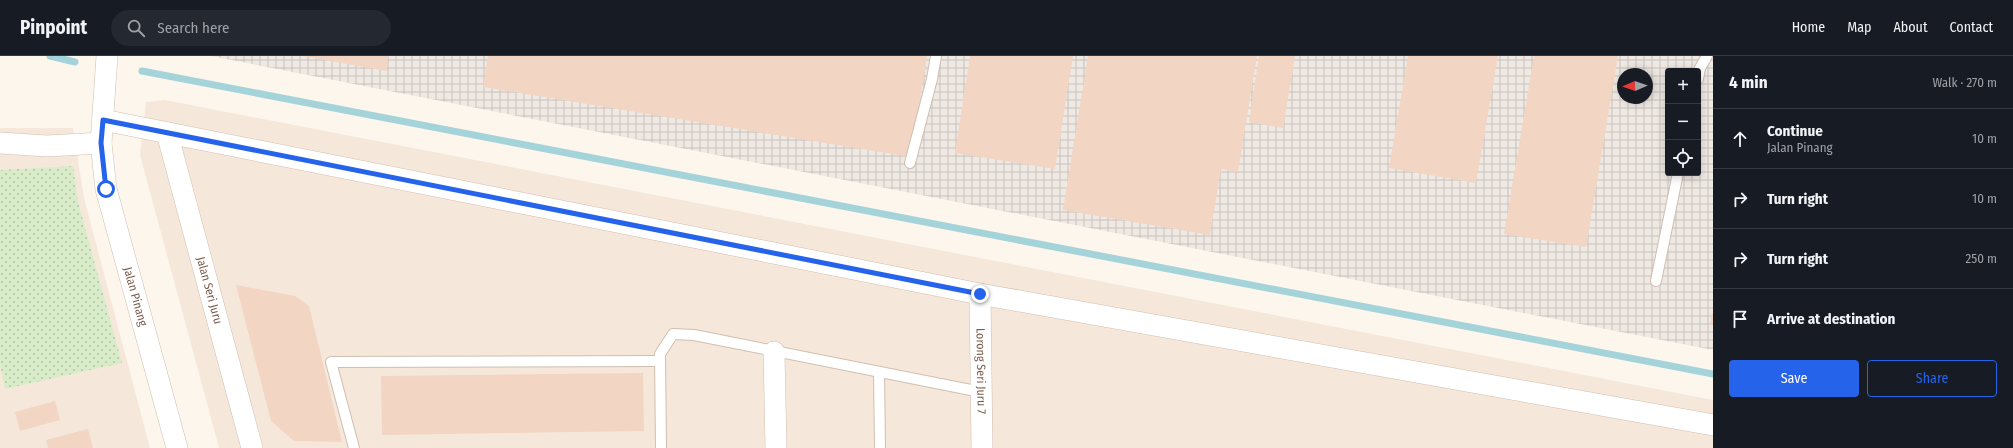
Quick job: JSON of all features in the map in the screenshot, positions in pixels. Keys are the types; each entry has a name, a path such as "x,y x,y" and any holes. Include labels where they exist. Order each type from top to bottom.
{"street":[{"name":"Jalan Pinang","path":"107,56 101,143 106,189 177,448"},
{"path":"103,120 980,294 1713,424"},
{"name":"Jalan Seri Juru","path":"167,133 252,448"},
{"path":"0,143 47,146 101,143"},
{"name":"Lorong Seri Juru 7","path":"980,294 982,448"},
{"path":"774,352 776,448"}],"lane":[{"path":"910,163 932,78 936,56"},
{"path":"1700,68 1708,56"},
{"path":"1656,281 1677,176"},
{"path":"661,448 660,354 673,334 694,335 981,392"},
{"path":"354,448 331,362 660,361"},
{"path":"879,372 880,448"}],"shaded area":[{"path":"211,56 1713,56 1713,350"},
{"path":"165,100 1713,400 1713,448 219,448 140,155 146,102"},
{"path":"0,128 73,128 84,198 150,448 0,448"}],"green space":[{"path":"73,166 78,202 122,363 5,389 0,364 0,170"}],"building":[{"path":"303,56 388,56 386,71"},
{"path":"488,56 927,56 911,157 483,87"},
{"path":"970,56 1073,56 1055,169 955,153"},
{"path":"1088,56 1257,56 1238,172 1221,169 1210,235 1063,210"},
{"path":"1259,56 1295,56 1283,128 1249,122"},
{"path":"1408,56 1498,56 1476,183 1389,168"},
{"path":"1534,56 1618,56 1586,247 1504,234"},
{"path":"236,285 295,296 309,306 342,442 294,441 271,421"},
{"path":"1712,313 1713,323 1710,323"},
{"path":"643,373 644,431 382,435 381,376"},
{"path":"55,401 60,420 20,431 15,412"},
{"path":"88,429 93,448 48,448 46,440"}],"waterway":[{"path":"50,56 75,62"},
{"path":"142,71 1713,374"}],"route":[{"path":"106,189 101,143 103,120 980,294"}]}
